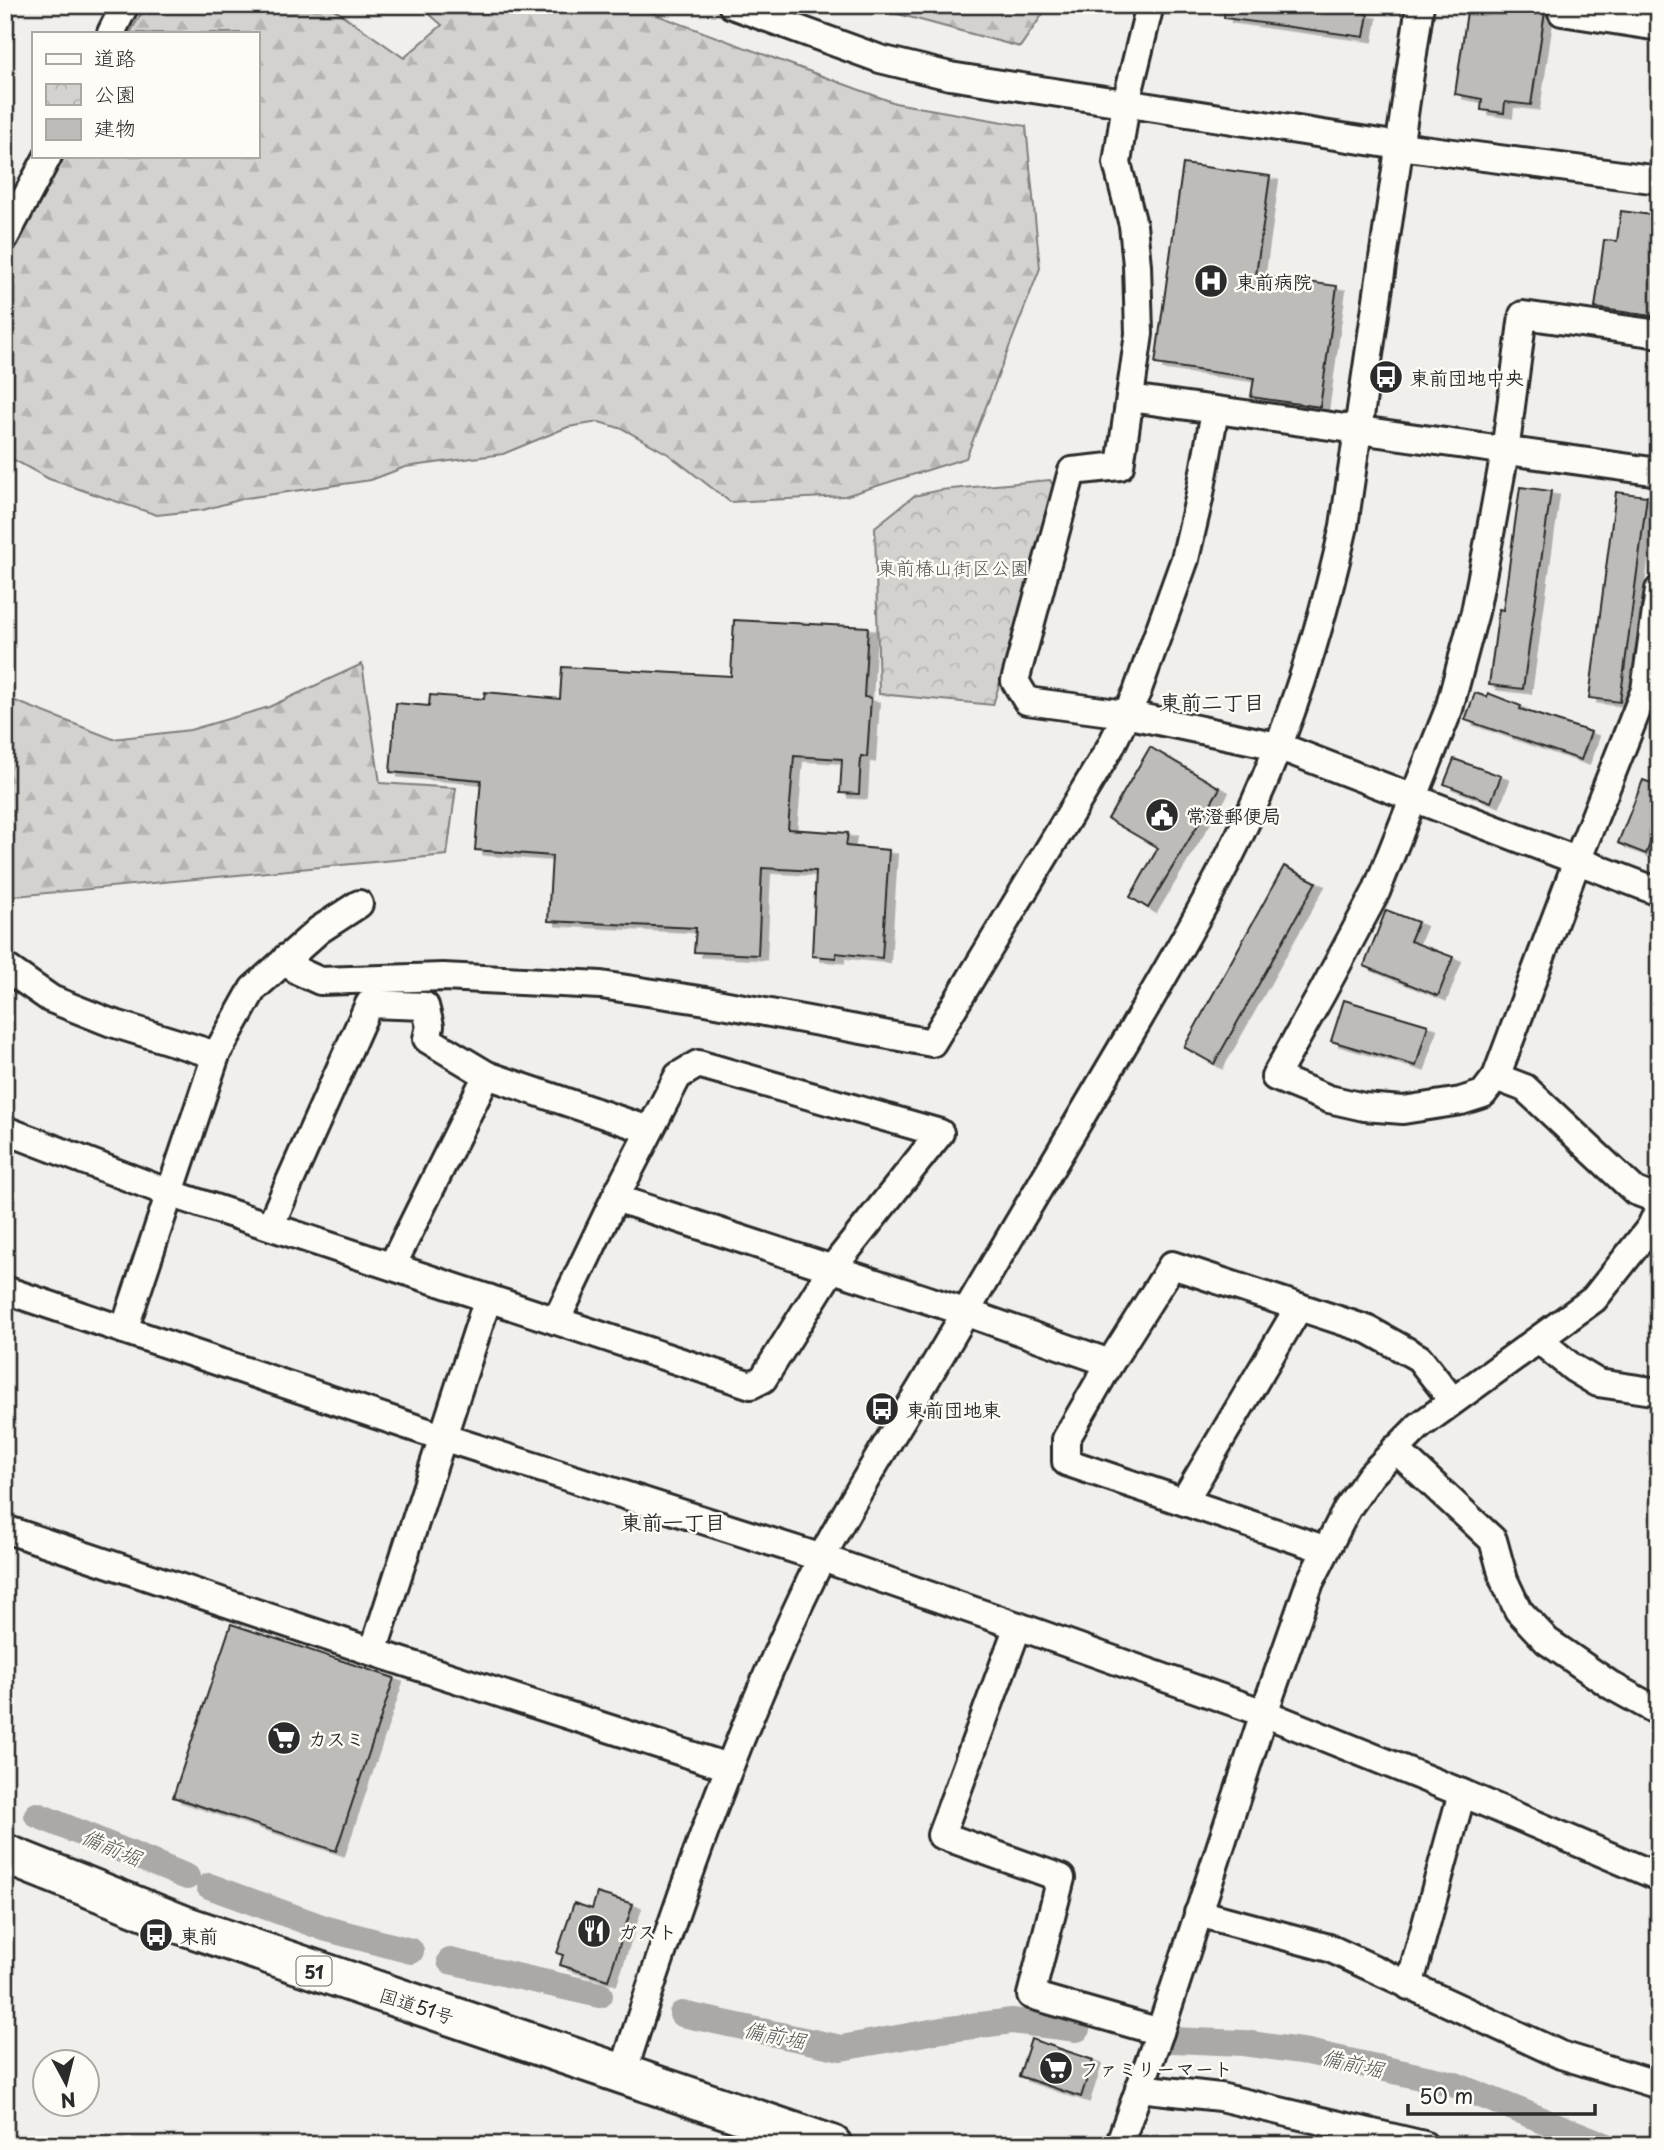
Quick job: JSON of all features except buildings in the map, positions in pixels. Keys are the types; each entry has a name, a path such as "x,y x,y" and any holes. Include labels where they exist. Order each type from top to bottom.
{"highway":[{"name":"国道51号","path":"5,1854 184,1925 832,2145"}],"street":[{"path":"112,32 125,5"},
{"path":"732,5 880,60 963,79 1400,146 1659,180"},
{"path":"1150,5 1126,103 1116,163 1133,225 1138,265 1139,334 1120,466 1072,471 1015,681 1027,701 1125,714 1278,746 1659,892"},
{"path":"623,2073 679,1900 728,1767 822,1558 1208,898 1237,841 1278,746 1310,656 1344,526 1420,5"},
{"path":"1563,5 1562,12 1659,27"},
{"path":"5,237 47,158"},
{"path":"1659,334 1523,315 1505,452 1472,624 1449,709 1376,892 1275,1077 1329,1098 1364,1107 1403,1110 1461,1101 1483,1094 1496,1077 1577,861 1652,692 1659,590"},
{"path":"1130,398 1659,472"},
{"path":"287,957 298,971 320,981 443,976 601,985 706,1001 932,1043 1111,746 1137,692 1185,559 1215,411"},
{"path":"124,1330 216,1055 253,989 319,930 359,904"},
{"path":"5,967 51,999 109,1022 216,1055"},
{"path":"270,1226 369,1004 425,1006 430,1026 428,1039 487,1075 649,1130"},
{"path":"5,1130 170,1193 556,1321 751,1385 763,1379 831,1270 940,1133 698,1064 678,1076 556,1321"},
{"path":"392,1266 487,1075"},
{"path":"1496,1077 1525,1088 1635,1191 1659,1200"},
{"path":"615,1198 965,1312 1110,1363"},
{"path":"1119,2145 1160,2032 1264,1713 1310,1582 1347,1509 1395,1448 1452,1400 1594,1298 1650,1228 1659,1209"},
{"path":"1325,1549 1066,1462 1066,1439 1172,1265 1369,1330 1419,1358 1452,1400"},
{"path":"5,1290 442,1437 822,1558 1264,1713 1659,1877"},
{"path":"373,1652 488,1298"},
{"path":"1184,1501 1299,1307"},
{"path":"1539,1340 1573,1368 1598,1383 1659,1392"},
{"path":"1395,1448 1493,1540 1504,1580 1518,1610 1547,1641 1612,1686 1659,1712"},
{"path":"5,1529 728,1767"},
{"path":"1018,1626 941,1835 1061,1878 1031,1994 1160,2032"},
{"path":"1409,1986 1462,1793"},
{"path":"1198,1913 1329,1948 1561,2055 1659,2085"},
{"path":"1139,2088 1220,2097 1424,2145"}],"green space":[{"path":"146,5 328,5 404,58 442,25 419,5 630,5 895,103 1026,126 1040,268 966,458 845,496 730,502 668,454 623,429 599,422 568,427 503,454 405,467 371,480 246,498 203,510 157,515 49,479 5,455 5,266 64,158 259,158 259,32 131,32"},
{"path":"865,5 1049,5 1020,47"},
{"name":"東前椿山街区公園","path":"1050,480 1057,492 993,705 879,694 875,527 914,496 940,490"},
{"path":"362,664 380,783 456,788 447,855 5,897 5,697 113,739 190,730 269,707"}],"waterway":[{"name":"備前堀","path":"37,1815 187,1877"},
{"name":"備前堀","path":"209,1886 327,1929 411,1951"},
{"name":"備前堀","path":"450,1961 600,1995"},
{"name":"備前堀","path":"682,2014 841,2048 1012,2021 1077,2029"},
{"name":"備前堀","path":"1172,2040 1243,2043 1308,2052 1453,2084 1605,2145"}],"place":[{"name":"東前病院","path":"1211,281"},
{"name":"東前団地中央","path":"1386,377"},
{"name":"常澄郵便局","path":"1162,815"},
{"name":"東前団地東","path":"882,1409"},
{"name":"カスミ","path":"284,1738"},
{"name":"ガスト","path":"594,1931"},
{"name":"東前","path":"156,1935"},
{"name":"ファミリーマート","path":"1056,2068"}],"district":[{"name":"東前二丁目","path":"1212,701"},
{"name":"東前一丁目","path":"673,1521"}]}
